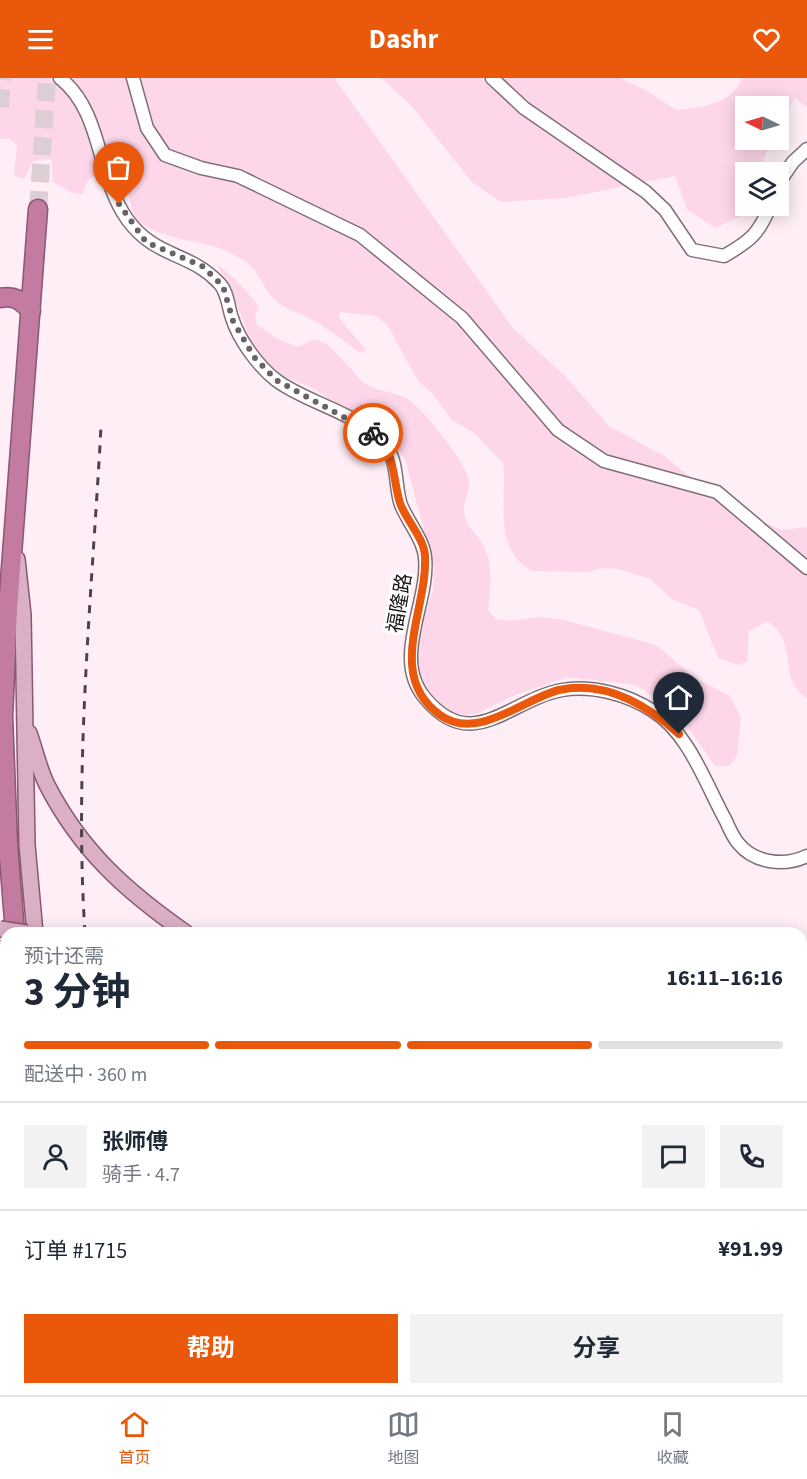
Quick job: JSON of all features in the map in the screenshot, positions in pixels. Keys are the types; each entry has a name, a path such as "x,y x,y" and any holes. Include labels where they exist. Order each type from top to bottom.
{"highway":[{"path":"15,927 8,844 3,716 14,523 38,209"},
{"path":"0,298 10,296 21,301 31,311"}],"main road":[{"path":"14,523 23,615 27,845 34,927"},
{"path":"23,716 46,784 90,853 142,902 177,927"}],"street":[{"name":"福隆路","path":"60,78 84,103 112,190 126,217 146,242 202,266 223,286 233,321 254,357 276,380 376,434 390,452 400,503 425,553 426,580 412,642 410,667 422,694 440,715 461,724 487,721 560,690 583,688 621,695 655,712 679,734 739,844 766,862 798,860 807,856"},
{"path":"133,78 147,128 165,155 201,168 238,176 360,235 462,318 558,430 604,461 717,492 807,568"},
{"path":"492,78 524,108 646,192 664,210 692,250 724,256 747,243 761,228 766,216"},
{"path":"789,168 807,148"}],"shaded area":[{"path":"0,78 334,78 513,328 565,376 609,426 666,457 718,501 781,530 807,527 807,698 797,690 792,680 783,639 767,621 749,631 747,662 738,665 718,658 699,610 672,599 650,579 619,569 603,568 588,572 532,571 519,561 506,537 503,463 474,433 451,419 432,393 419,382 387,325 376,316 340,312 339,317 366,350 361,353 311,319 277,302 253,268 243,260 222,249 171,236 144,225 134,214 125,184 111,170 92,177 83,194 72,193 53,182 51,159 33,161 24,179 14,175 17,146 10,139 0,139"},
{"path":"381,78 620,78 649,92 676,110 705,106 724,99 738,87 743,78 807,78 807,107 795,98 789,108 789,96 735,96 735,150 768,150 764,162 735,162 735,216 742,216 715,228 687,209 675,176 565,198 501,202 472,182 410,104"},
{"path":"216,263 237,281 259,306 255,316 257,325 276,338 297,347 313,340 326,344 364,383 406,398 413,403 443,436 461,462 469,481 464,512 469,526 480,540 488,556 490,583 488,610 496,619 509,621 539,617 564,620 656,645 696,679 730,696 741,718 737,756 729,766 715,766 678,713 636,685 567,677 515,695 478,713 466,715 452,713 439,703 420,678 417,657 426,611 433,590 434,567 405,459 378,425 340,408 315,389 283,376 263,359 250,339 230,287"}],"tunnel":[{"path":"0,107 2,78"},
{"path":"38,209 47,78"}],"railway":[{"path":"85,927 82,807 85,680 101,427"}],"way so far":[{"path":"119,204 126,217 146,242 202,266 223,286 233,321 254,357 276,380 373,433"}],"route":[{"path":"373,433 390,452 400,503 425,553 426,580 412,642 410,667 422,694 440,715 461,724 487,721 560,690 583,688 621,695 655,712 679,734"}]}
